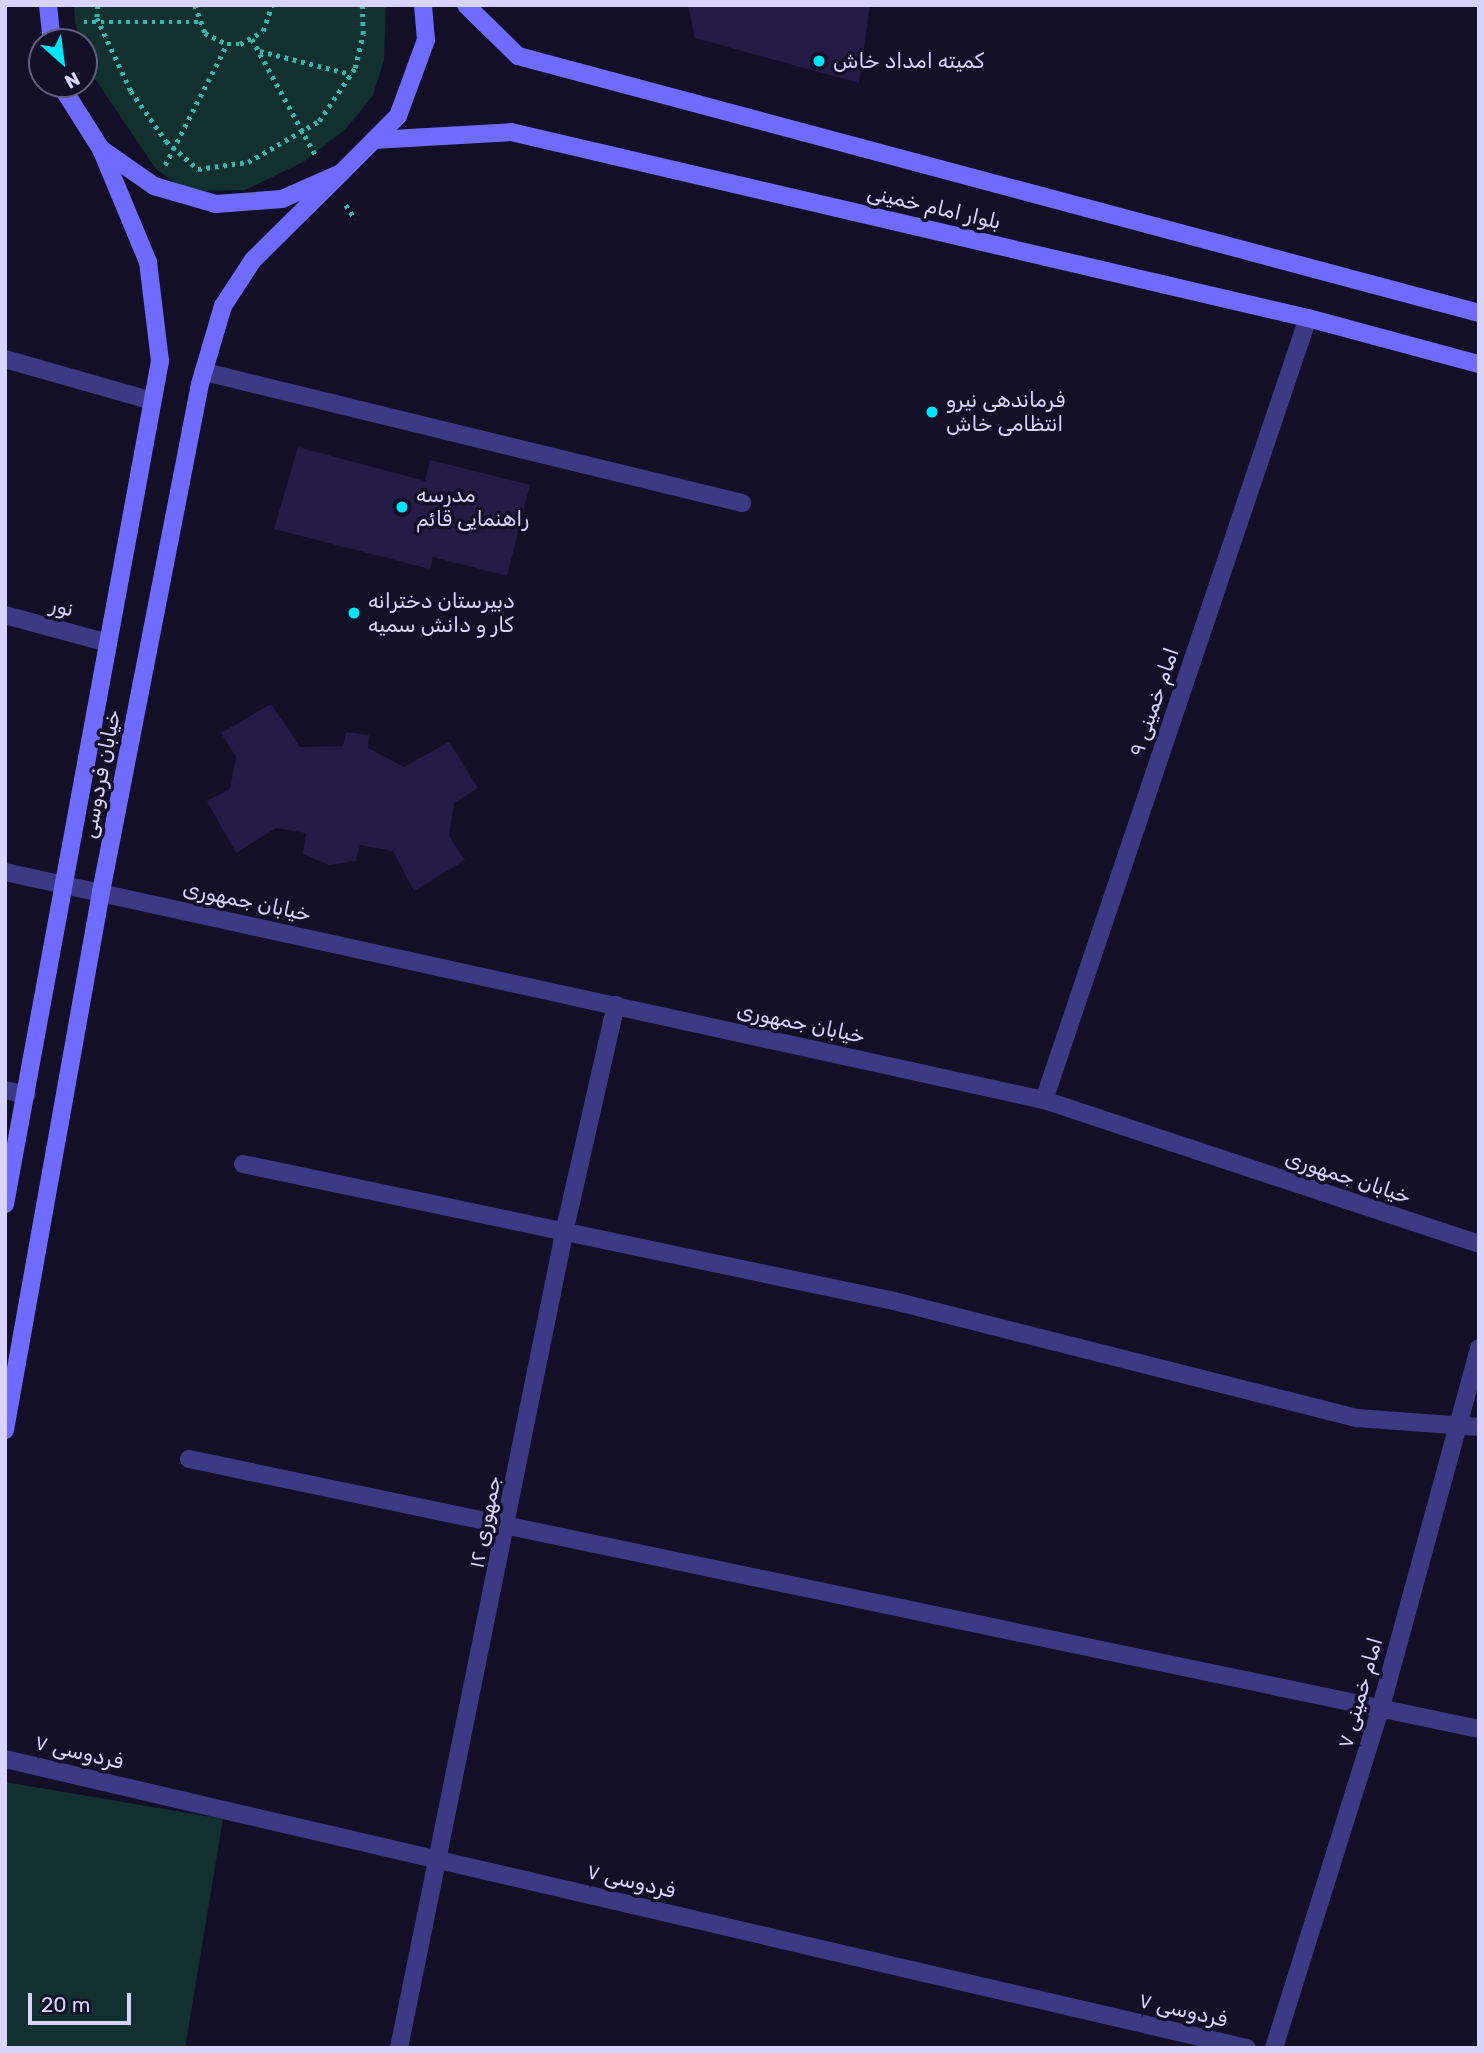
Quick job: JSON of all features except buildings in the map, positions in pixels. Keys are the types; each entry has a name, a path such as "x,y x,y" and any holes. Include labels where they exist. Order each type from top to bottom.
{"main road":[{"path":"48,5 50,28"},
{"name":"خیابان فردوسی","path":"5,1430 101,892 205,372 223,306 253,260 398,116 426,40 423,5"},
{"name":"بلوار امام خمینی","path":"466,5 518,56 1479,313"},
{"path":"69,98 101,149 154,186 216,204 282,199 341,173"},
{"name":"بلوار امام خمینی","path":"374,140 511,132 1308,318 1479,364"},
{"name":"خیابان فردوسی","path":"5,1204 160,361 148,262 101,149"}],"street":[{"name":"امام خمینی ۹","path":"1044,1100 1308,318"},
{"path":"5,359 152,401"},
{"path":"205,372 742,503"},
{"name":"نور","path":"5,615 108,643"},
{"path":"5,872 63,885"},
{"name":"خیابان جمهوری","path":"63,885 1044,1100 1479,1244"},
{"name":"جمهوری ۱۲","path":"399,2048 507,1526 564,1233 616,1005"},
{"path":"5,1090 26,1095"},
{"path":"243,1164 894,1301 1357,1418 1479,1427"},
{"name":"امام خمینی ۷","path":"1274,2048 1381,1707 1479,1348"},
{"path":"188,1459 1479,1728"},
{"name":"فردوسی ۷","path":"5,1759 1247,2048"}],"path":[{"path":"98,5 99,21 131,91 173,149 198,169 248,162 319,121 351,74 363,34 362,5"},
{"path":"195,5 198,22 215,40 228,44 253,39 269,20 272,5"},
{"path":"83,22 198,22"},
{"path":"253,39 320,163"},
{"path":"163,169 228,44"},
{"path":"259,51 351,74"},
{"path":"341,197 355,219"}],"green space":[{"path":"74,5 386,5 384,60 373,95 346,129 303,162 245,190 186,191 156,169 98,83 98,28 77,28"},
{"path":"5,1782 223,1819 185,2048 5,2048"}],"place":[{"name":"کمیته امداد خاش","path":"819,61"},
{"name":"فرماندهی نیرو انتظامی خاش","path":"932,412"},
{"name":"مدرسه راهنمایی قائم","path":"402,507"},
{"name":"دبیرستان دخترانه کار و دانش سمیه","path":"354,613"}]}
